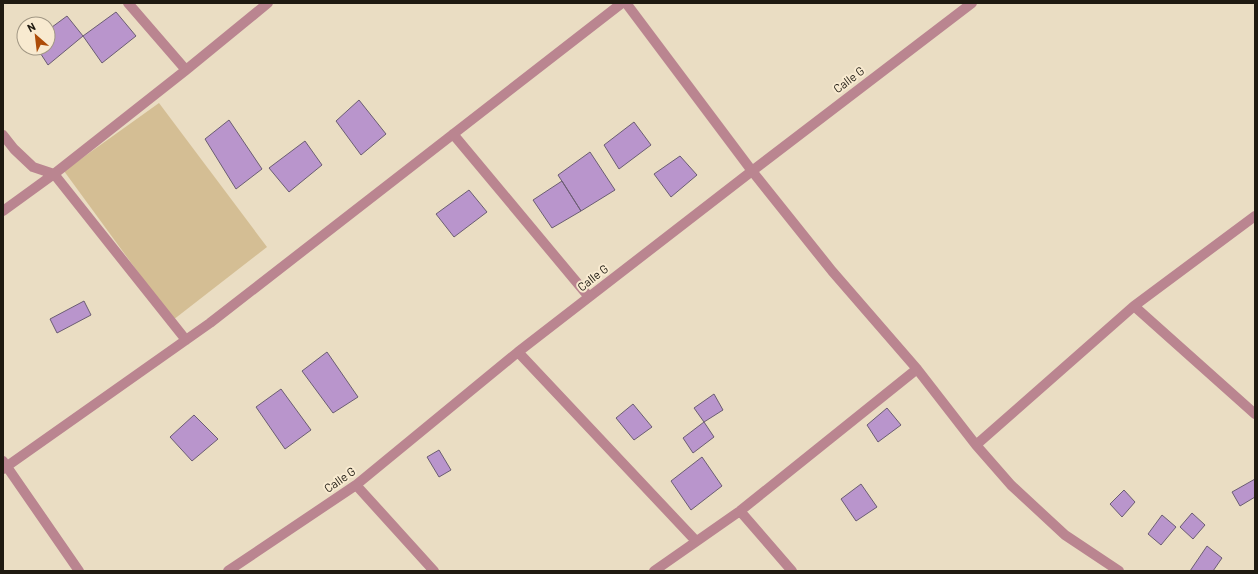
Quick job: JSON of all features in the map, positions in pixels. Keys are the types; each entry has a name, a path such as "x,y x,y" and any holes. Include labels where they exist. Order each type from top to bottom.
{"street":[{"path":"128,3 186,70"},
{"path":"3,211 54,174 268,3"},
{"path":"79,571 4,466 216,318 622,3"},
{"path":"626,3 752,171 832,271 916,369 976,445 1011,484 1065,535 1119,571"},
{"name":"Calle G","path":"228,571 356,485 518,352 972,3"},
{"path":"453,134 589,297"},
{"path":"3,135 14,149 33,168 54,174 186,340"},
{"path":"976,445 1134,306 1255,216"},
{"path":"1134,306 1255,414"},
{"path":"518,352 696,542"},
{"path":"654,571 740,511 916,369"},
{"path":"356,485 434,571"},
{"path":"740,511 792,571"}],"shaded area":[{"path":"159,103 267,247 173,320 64,171"}],"building":[{"path":"116,12 136,36 102,63 83,36"},
{"path":"67,16 83,36 48,65 42,56 56,56 56,24"},
{"path":"359,100 386,134 361,155 336,121"},
{"path":"229,120 262,169 236,189 205,139"},
{"path":"634,122 651,145 619,169 604,145"},
{"path":"305,141 322,165 289,192 269,168"},
{"path":"590,152 615,190 581,211 558,175"},
{"path":"680,156 697,175 671,197 654,174"},
{"path":"562,181 581,211 552,228 533,200"},
{"path":"469,190 487,212 454,237 436,214"},
{"path":"84,301 91,315 57,333 50,319"},
{"path":"327,352 358,397 333,413 302,371"},
{"path":"281,389 311,430 285,449 256,407"},
{"path":"714,394 723,410 704,422 694,408"},
{"path":"633,404 652,427 634,440 616,418"},
{"path":"887,408 901,425 878,442 867,425"},
{"path":"194,415 218,439 192,461 170,437"},
{"path":"704,422 714,437 693,453 683,438"},
{"path":"439,450 451,470 439,477 427,457"},
{"path":"702,457 722,486 691,510 671,481"},
{"path":"1255,479 1255,497 1240,506 1232,492"},
{"path":"861,484 877,507 856,521 841,499"},
{"path":"1124,490 1135,502 1122,517 1110,504"},
{"path":"1192,513 1205,525 1193,539 1180,527"},
{"path":"1162,515 1176,527 1161,545 1148,534"},
{"path":"1207,546 1222,558 1213,571 1190,571"}]}
